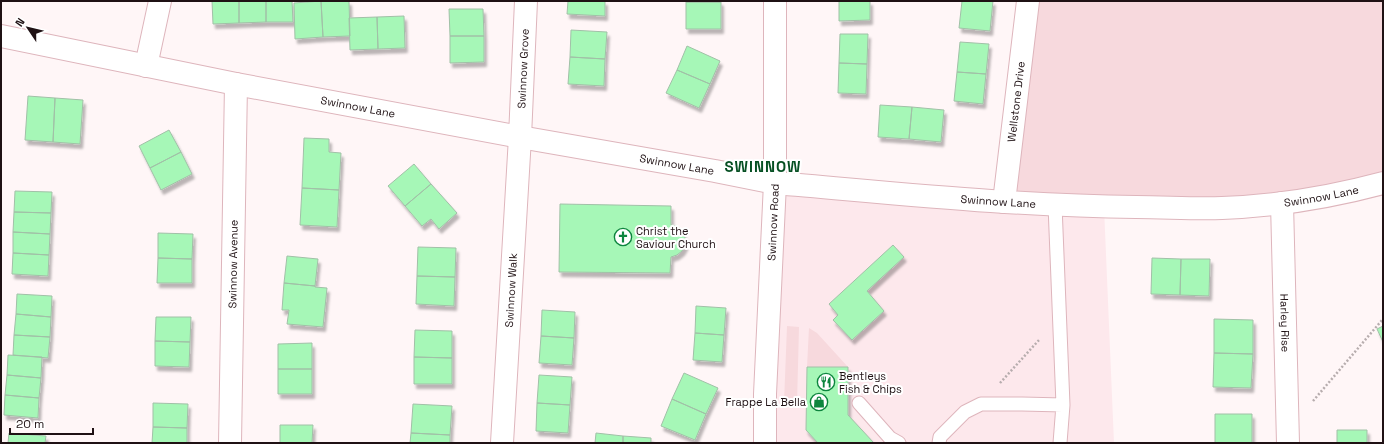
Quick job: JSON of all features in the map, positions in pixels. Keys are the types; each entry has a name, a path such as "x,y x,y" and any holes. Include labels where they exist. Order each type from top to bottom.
{"street":[{"path":"146,66 160,1"},
{"name":"Swinnow Grove","path":"520,137 526,1"},
{"name":"Swinnow Road","path":"765,443 765,394 775,183 775,1"},
{"name":"Wellstone Drive","path":"1004,202 1028,1"},
{"name":"Swinnow Lane","path":"1,36 236,84 775,183 1055,205 1222,208 1282,203 1350,192 1383,184"},
{"name":"Swinnow Avenue","path":"230,443 236,84"},
{"name":"Swinnow Walk","path":"502,443 520,137"},
{"name":"Harley Rise","path":"1282,203 1288,436"}],"lane":[{"path":"1055,205 1063,406 1060,443"},
{"path":"859,403 890,438 899,443"},
{"path":"939,443 940,438 965,412 981,404 1063,406"}],"path":[{"path":"981,404 1059,318"},
{"path":"1288,436 1383,319"}],"shaded area":[{"path":"1028,1 1383,1 1383,182 1222,208 1004,202"},
{"path":"775,183 1104,207 1114,443 765,443"},
{"path":"787,326 799,327 797,404 784,403"},
{"path":"809,328 817,333 848,367 807,367"}],"building":[{"path":"212,1 239,1 239,23 213,24"},
{"path":"239,1 266,1 266,22 239,23"},
{"path":"266,1 292,1 293,22 266,22"},
{"path":"321,1 323,37 295,39 294,3"},
{"path":"321,1 349,1 350,36 323,37"},
{"path":"568,1 605,1 605,16 567,14"},
{"path":"720,1 721,2 686,2"},
{"path":"839,1 870,1 870,20 839,21"},
{"path":"962,1 993,1 990,31 959,28"},
{"path":"686,2 721,2 721,29 686,29"},
{"path":"449,9 483,9 484,36 450,36"},
{"path":"404,16 405,48 378,49 377,17"},
{"path":"377,17 378,49 350,50 349,18"},
{"path":"571,30 607,32 605,59 570,57"},
{"path":"840,34 868,34 867,64 839,63"},
{"path":"450,36 484,36 484,62 450,63"},
{"path":"960,42 989,44 986,74 957,72"},
{"path":"687,46 720,61 710,84 677,70"},
{"path":"570,57 605,59 604,86 568,84"},
{"path":"839,63 867,64 866,94 838,93"},
{"path":"677,70 710,84 699,108 666,93"},
{"path":"957,72 986,74 983,104 954,101"},
{"path":"28,96 55,98 53,142 25,140"},
{"path":"55,98 83,100 80,144 53,142"},
{"path":"880,105 912,107 909,139 878,137"},
{"path":"912,107 944,110 941,142 909,139"},
{"path":"169,130 181,152 150,168 139,146"},
{"path":"304,138 329,139 329,152 341,153 339,190 302,188"},
{"path":"181,152 192,174 161,190 150,168"},
{"path":"414,164 431,184 405,206 388,186"},
{"path":"431,184 457,213 439,229 431,219 422,226 405,206"},
{"path":"302,188 339,190 337,227 300,225"},
{"path":"15,191 52,192 51,213 14,212"},
{"name":"Christ the Saviour Church","path":"560,204 671,206 671,225 677,226 682,230 686,240 685,246 677,255 671,257 670,273 559,272"},
{"path":"14,212 51,213 50,234 13,232"},
{"path":"13,232 50,234 49,255 13,253"},
{"path":"158,233 193,234 192,259 158,258"},
{"path":"893,245 904,257 867,291 884,311 852,340 833,320 838,315 829,304"},
{"path":"418,247 456,248 455,277 417,276"},
{"path":"13,253 49,255 48,276 12,274"},
{"path":"287,256 318,259 315,286 284,283"},
{"path":"158,258 192,259 192,283 157,283"},
{"path":"1152,258 1181,259 1180,295 1151,294"},
{"path":"1181,259 1210,259 1209,296 1180,295"},
{"path":"417,276 455,277 454,306 416,304"},
{"path":"284,283 327,288 323,327 287,324 289,310 282,310"},
{"path":"17,294 52,296 51,317 16,314"},
{"path":"696,306 726,308 724,335 695,333"},
{"path":"542,310 575,312 574,338 541,336"},
{"path":"16,314 51,317 50,337 14,335"},
{"path":"156,317 191,317 190,342 155,341"},
{"path":"1214,319 1253,320 1253,354 1214,353"},
{"path":"1383,326 1383,342 1377,329"},
{"path":"415,330 452,331 452,358 414,357"},
{"path":"695,333 724,335 722,362 693,360"},
{"path":"14,335 50,337 48,358 13,355"},
{"path":"541,336 574,338 572,365 539,363"},
{"path":"155,341 190,342 189,367 155,366"},
{"path":"312,343 312,369 278,369 278,344"},
{"path":"1214,353 1253,354 1251,388 1213,387"},
{"path":"8,355 42,357 41,378 7,375"},
{"path":"414,357 452,358 452,384 414,384"},
{"path":"807,367 848,367 848,415 874,443 818,443 806,430"},
{"path":"278,369 312,369 312,394 278,394"},
{"path":"684,373 718,388 706,414 672,399"},
{"path":"7,375 41,378 39,398 5,395"},
{"path":"539,375 572,377 570,405 537,403"},
{"path":"5,395 39,398 38,418 4,415"},
{"path":"672,399 706,414 695,440 661,426"},
{"path":"153,403 188,404 187,428 153,427"},
{"path":"537,403 570,405 568,433 536,431"},
{"path":"413,404 452,406 450,435 411,433"},
{"path":"1215,414 1252,414 1252,443 1215,443"},
{"path":"280,425 313,425 312,443 280,443"},
{"path":"153,427 187,428 187,443 152,443"},
{"path":"1337,430 1367,430 1367,443 1337,443"},
{"path":"9,433 46,436 45,443 8,443"},
{"path":"411,433 450,435 450,443 410,443"},
{"path":"596,433 623,436 623,443 595,443"},
{"path":"623,436 651,438 651,443 623,443"}],"place":[{"name":"Christ the Saviour Church","path":"623,237"},
{"name":"Bentleys Fish & Chips","path":"826,382"},
{"name":"Frappe La Bella","path":"819,402"}],"district":[{"name":"SWINNOW","path":"763,167"}]}
